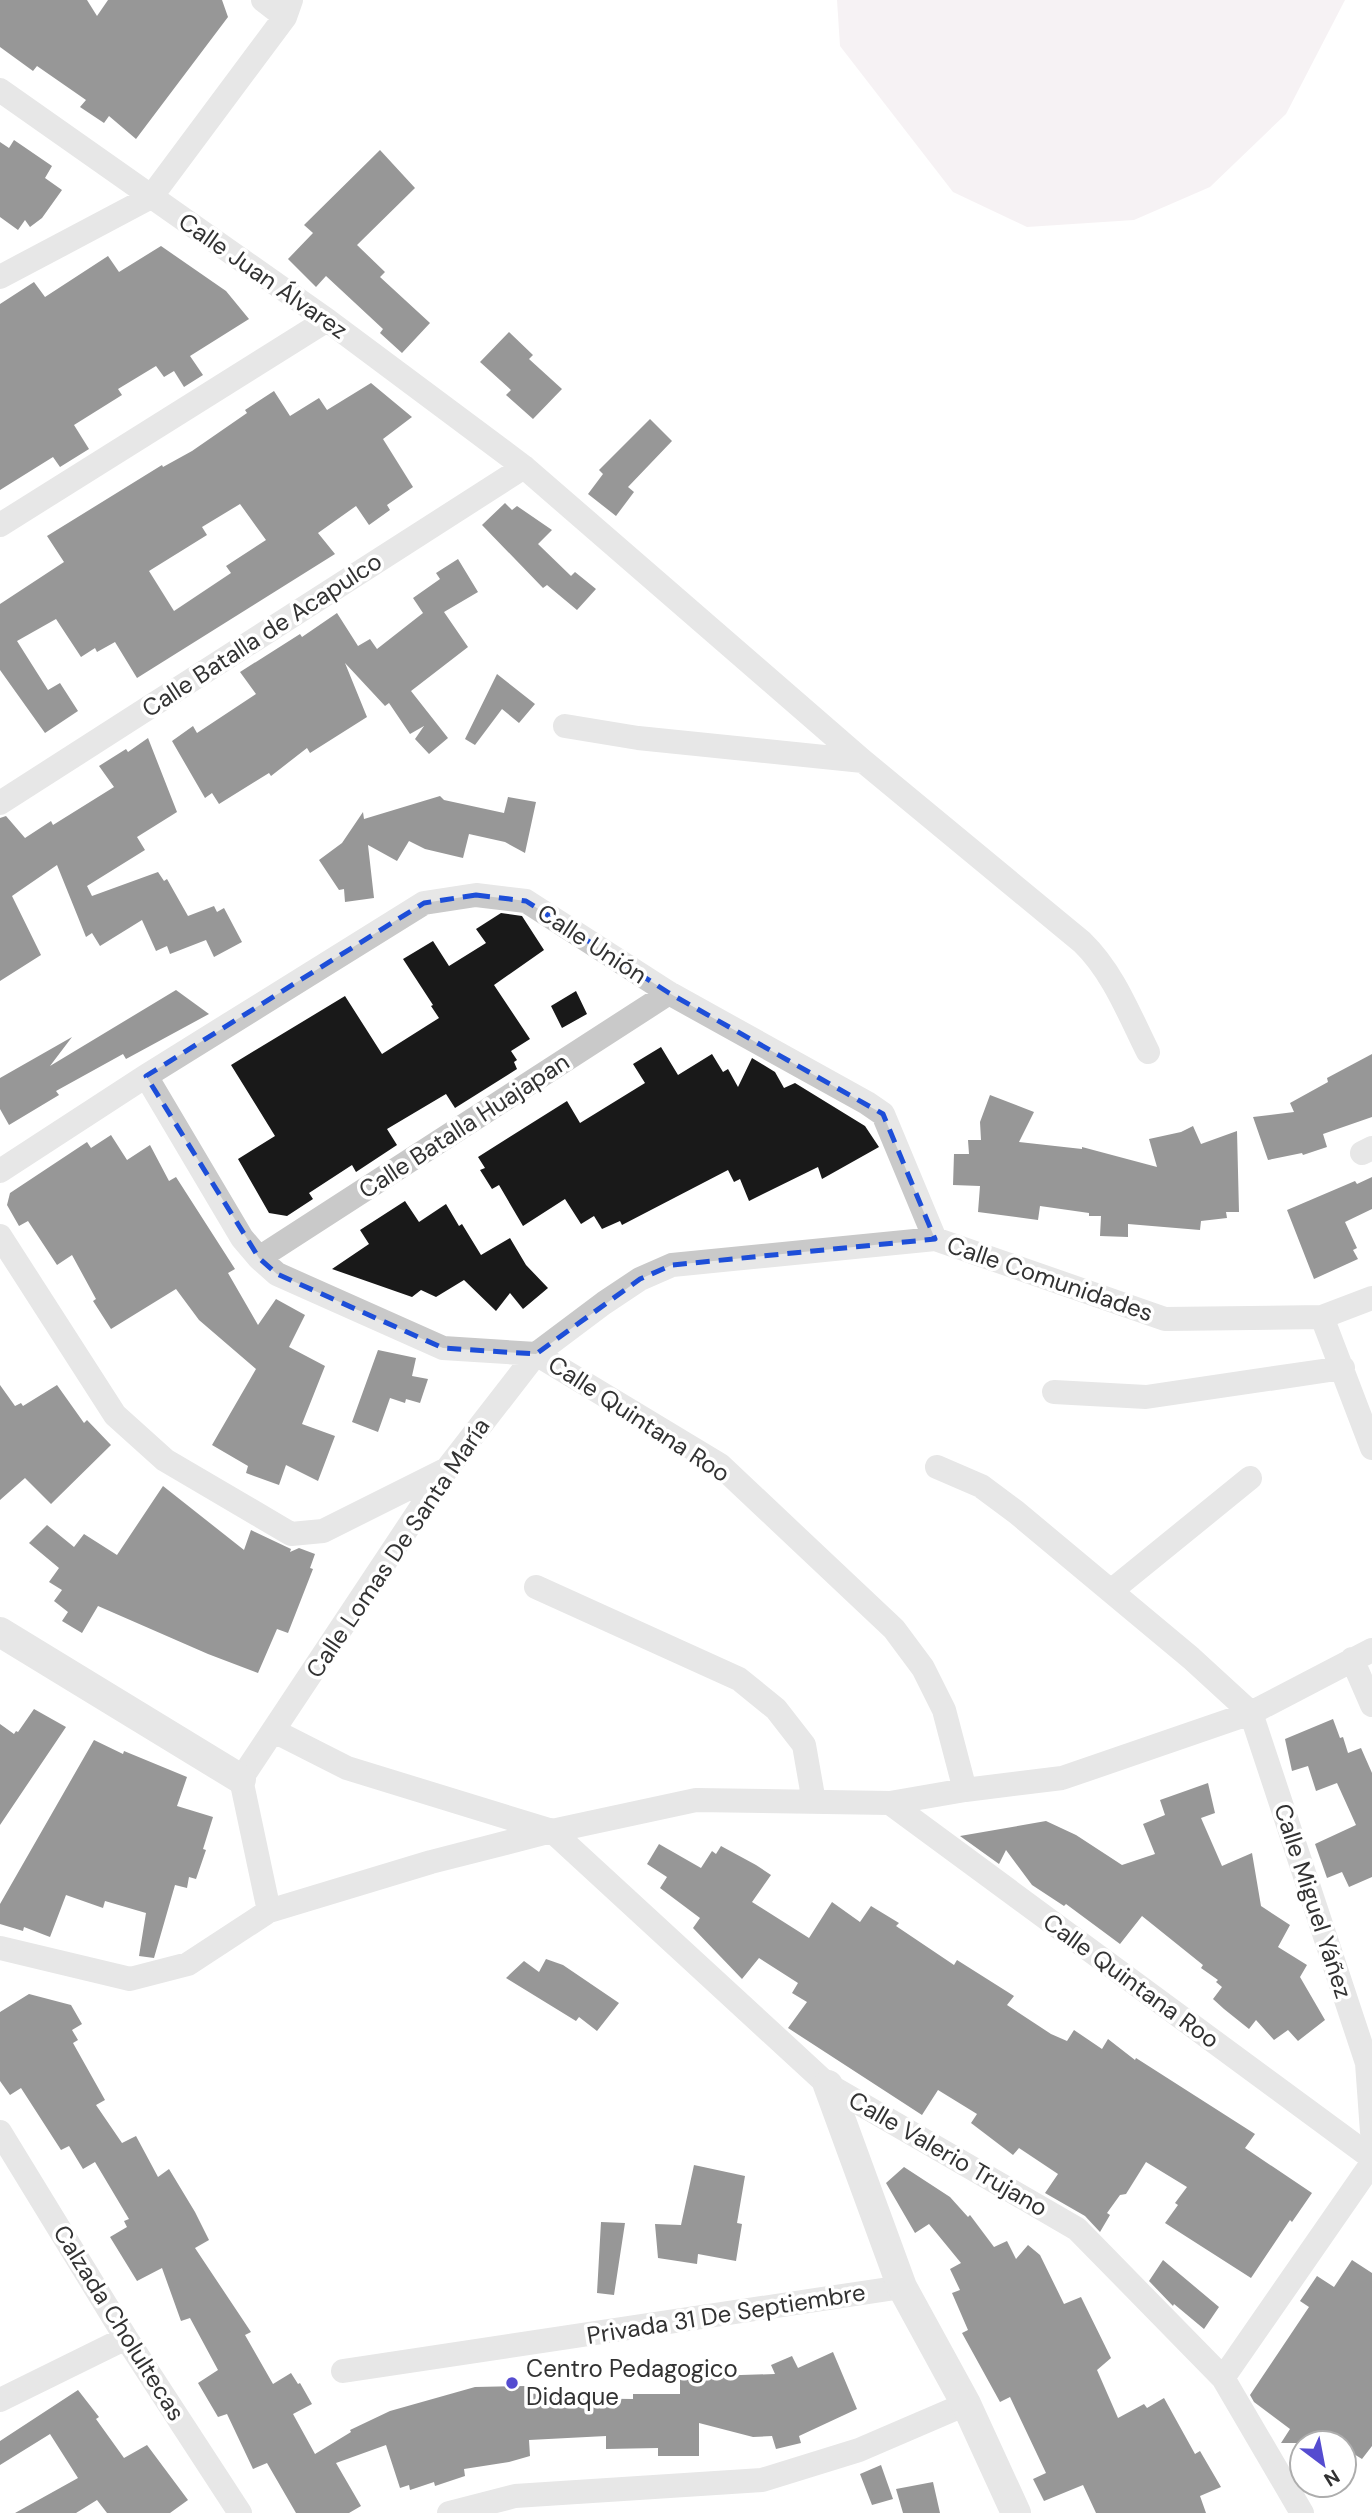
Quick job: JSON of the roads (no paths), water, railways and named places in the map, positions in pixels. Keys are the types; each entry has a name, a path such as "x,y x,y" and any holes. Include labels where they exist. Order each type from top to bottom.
{"street":[{"path":"0,277 151,197 288,9 262,0"},
{"name":"Calle Juan Álvarez","path":"0,90 327,320 524,467 863,761 1082,942 1098,958 1148,1052"},
{"path":"0,525 327,320"},
{"name":"Calle Batalla de Acapulco","path":"0,803 524,467"},
{"path":"565,726 664,741 863,761"},
{"name":"Calle Unión","path":"0,1171 146,1076 424,903 476,895 526,901 670,993 883,1114 935,1239"},
{"name":"Calle Batalla Huajapan","path":"259,1258 670,993"},
{"name":"Calle Quintana Roo","path":"146,1076 242,1238 277,1274 443,1348 536,1354 720,1465 894,1629 923,1668 944,1710 965,1790"},
{"path":"0,1236 115,1415 164,1460 290,1534 323,1531 446,1470"},
{"name":"Calle Comunidades","path":"935,1239 1165,1319 1322,1317 1372,1298"},
{"name":"Calle Lomas De Santa María","path":"241,1779 446,1470 536,1354 640,1279 673,1265 935,1239"},
{"path":"1322,1317 1372,1448"},
{"path":"1054,1392 1146,1397 1343,1368"},
{"path":"937,1467 981,1486 1191,1658 1251,1713"},
{"path":"1111,1591 1250,1478"},
{"path":"536,1587 739,1679 776,1709 804,1745 814,1802"},
{"path":"0,1631 241,1779 269,1911"},
{"path":"0,1948 130,1979 188,1964 269,1911 431,1862 552,1831 696,1800 890,1803 1062,1778 1251,1713 1362,1655 1372,1705"},
{"name":"Calle Miguel Yáñez","path":"1251,1713 1367,2063 1372,2132"},
{"path":"274,1731 347,1768 552,1831"},
{"name":"Calle Quintana Roo","path":"890,1803 1372,2161"},
{"name":"Calle Valerio Trujano","path":"552,1831 828,2085 1077,2229 1223,2378 1302,2513"},
{"path":"828,2085 902,2287 966,2404 1016,2513"},
{"name":"Calzada Cholultecas","path":"0,2132 126,2338 240,2513"},
{"path":"1223,2378 1372,2161"},
{"name":"Privada 31 De Septiembre","path":"342,2371 902,2287"},
{"path":"0,2400 126,2338"},
{"path":"449,2513 515,2496 762,2480 859,2450 966,2404"}],"place":[{"name":"Centro Pedagogico Didaque","path":"512,2383"}]}
